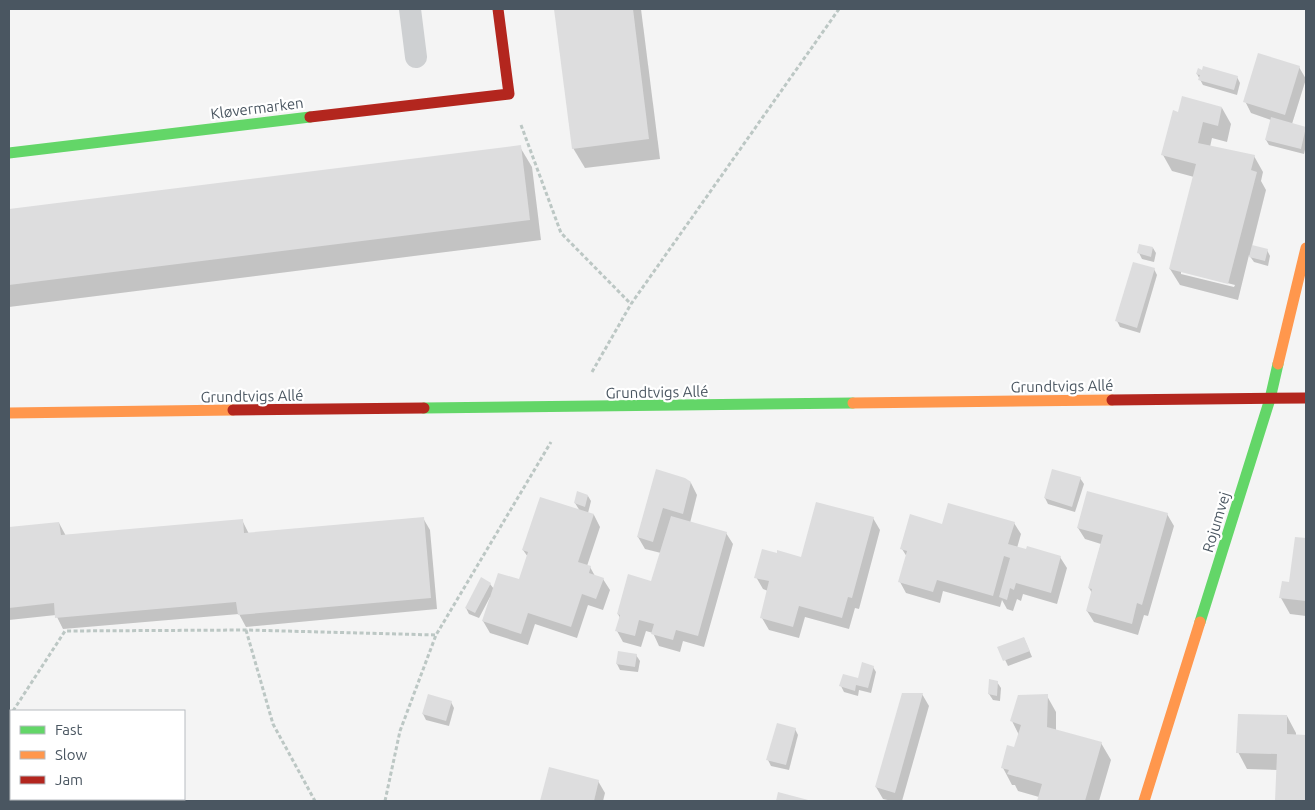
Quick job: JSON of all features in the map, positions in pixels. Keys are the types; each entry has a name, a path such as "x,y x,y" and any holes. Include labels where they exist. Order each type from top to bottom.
{"street":[{"path":"498,9 509,94"},
{"name":"Kløvermarken","path":"9,153 509,94"},
{"name":"Rojumvej","path":"1144,801 1270,399 1306,248"},
{"name":"Grundtvigs Allé","path":"9,413 1306,398"}],"lane":[{"path":"410,9 416,57"}],"path":[{"path":"509,94 561,233 631,304"},
{"path":"13,710 65,631 246,630 436,635"},
{"path":"246,630 273,724 315,801"}],"building":[{"path":"554,9 633,9 649,139 572,149"},
{"path":"1258,53 1300,66 1285,115 1243,102"},
{"path":"1203,66 1238,76 1234,90 1198,80 1200,75 1196,74 1198,68 1202,70"},
{"path":"1182,96 1222,107 1218,126 1203,122 1198,143 1255,155 1251,170 1257,172 1228,284 1169,269 1196,164 1161,155 1173,110 1178,112"},
{"path":"1271,117 1306,127 1301,149 1265,140"},
{"path":"521,145 530,220 9,285 9,209"},
{"path":"1139,244 1153,247 1151,257 1137,253"},
{"path":"1252,245 1268,249 1265,261 1249,257"},
{"path":"1133,262 1155,268 1137,328 1115,321"},
{"path":"656,469 685,478 691,482 683,514 663,508 653,542 637,537"},
{"path":"1052,469 1081,477 1072,507 1044,498"},
{"path":"577,491 588,495 585,507 574,503"},
{"path":"1087,491 1168,513 1142,605 1137,603 1132,624 1086,611 1092,589 1088,588 1103,535 1077,528"},
{"path":"540,497 594,514 578,562 591,566 589,573 604,578 596,599 582,594 571,627 528,613 521,634 482,621 498,573 519,579 528,552 522,550"},
{"path":"816,502 874,517 852,598 848,597 842,618 799,606 793,627 760,618 769,581 754,578 762,549 777,553 777,550 801,557"},
{"path":"948,503 1015,522 1008,544 1026,549 1027,546 1061,556 1051,593 1016,583 1014,590 1010,588 1007,600 999,597 1010,558 1004,556 993,596 937,580 933,592 898,582 907,551 900,549 910,514 942,524"},
{"path":"671,516 727,532 698,636 676,630 673,640 651,634 654,624 639,620 635,636 615,631 620,615 617,614 628,574 651,581"},
{"path":"424,517 431,598 238,615 236,602 55,618 54,603 9,608 9,527 59,522 61,535 243,519 244,533"},
{"path":"1295,537 1306,538 1306,601 1279,598 1282,581 1289,582"},
{"path":"481,577 491,583 475,613 465,608"},
{"path":"1024,637 1030,651 1003,661 997,647"},
{"path":"618,651 637,654 635,667 616,664"},
{"path":"862,662 874,666 868,688 856,685 855,691 839,686 843,674 858,678"},
{"path":"989,679 998,681 997,696 988,694"},
{"path":"902,693 923,693 895,793 875,787"},
{"path":"428,694 452,701 446,721 422,714"},
{"path":"1048,694 1047,727 1102,742 1085,801 1037,801 1042,784 1007,774 1009,770 1001,768 1007,745 1014,747 1021,725 1010,721 1018,695"},
{"path":"1238,714 1287,715 1287,734 1306,735 1306,801 1275,801 1277,754 1236,753"},
{"path":"777,723 796,728 786,765 766,760"},
{"path":"549,767 599,780 594,801 540,801"},
{"path":"778,792 812,801 776,801"}],"traffic: fast":[{"path":"9,153 310,117"},
{"path":"1200,622 1270,399 1278,364"},
{"path":"424,408 853,403"}],"traffic: slow":[{"path":"1278,364 1306,248"},
{"path":"853,403 1112,400"},
{"path":"9,413 233,410"},
{"path":"1144,801 1200,622"}],"traffic: jam":[{"path":"310,117 509,94 498,9"},
{"path":"1112,400 1306,398"},
{"path":"233,410 424,408"}]}
